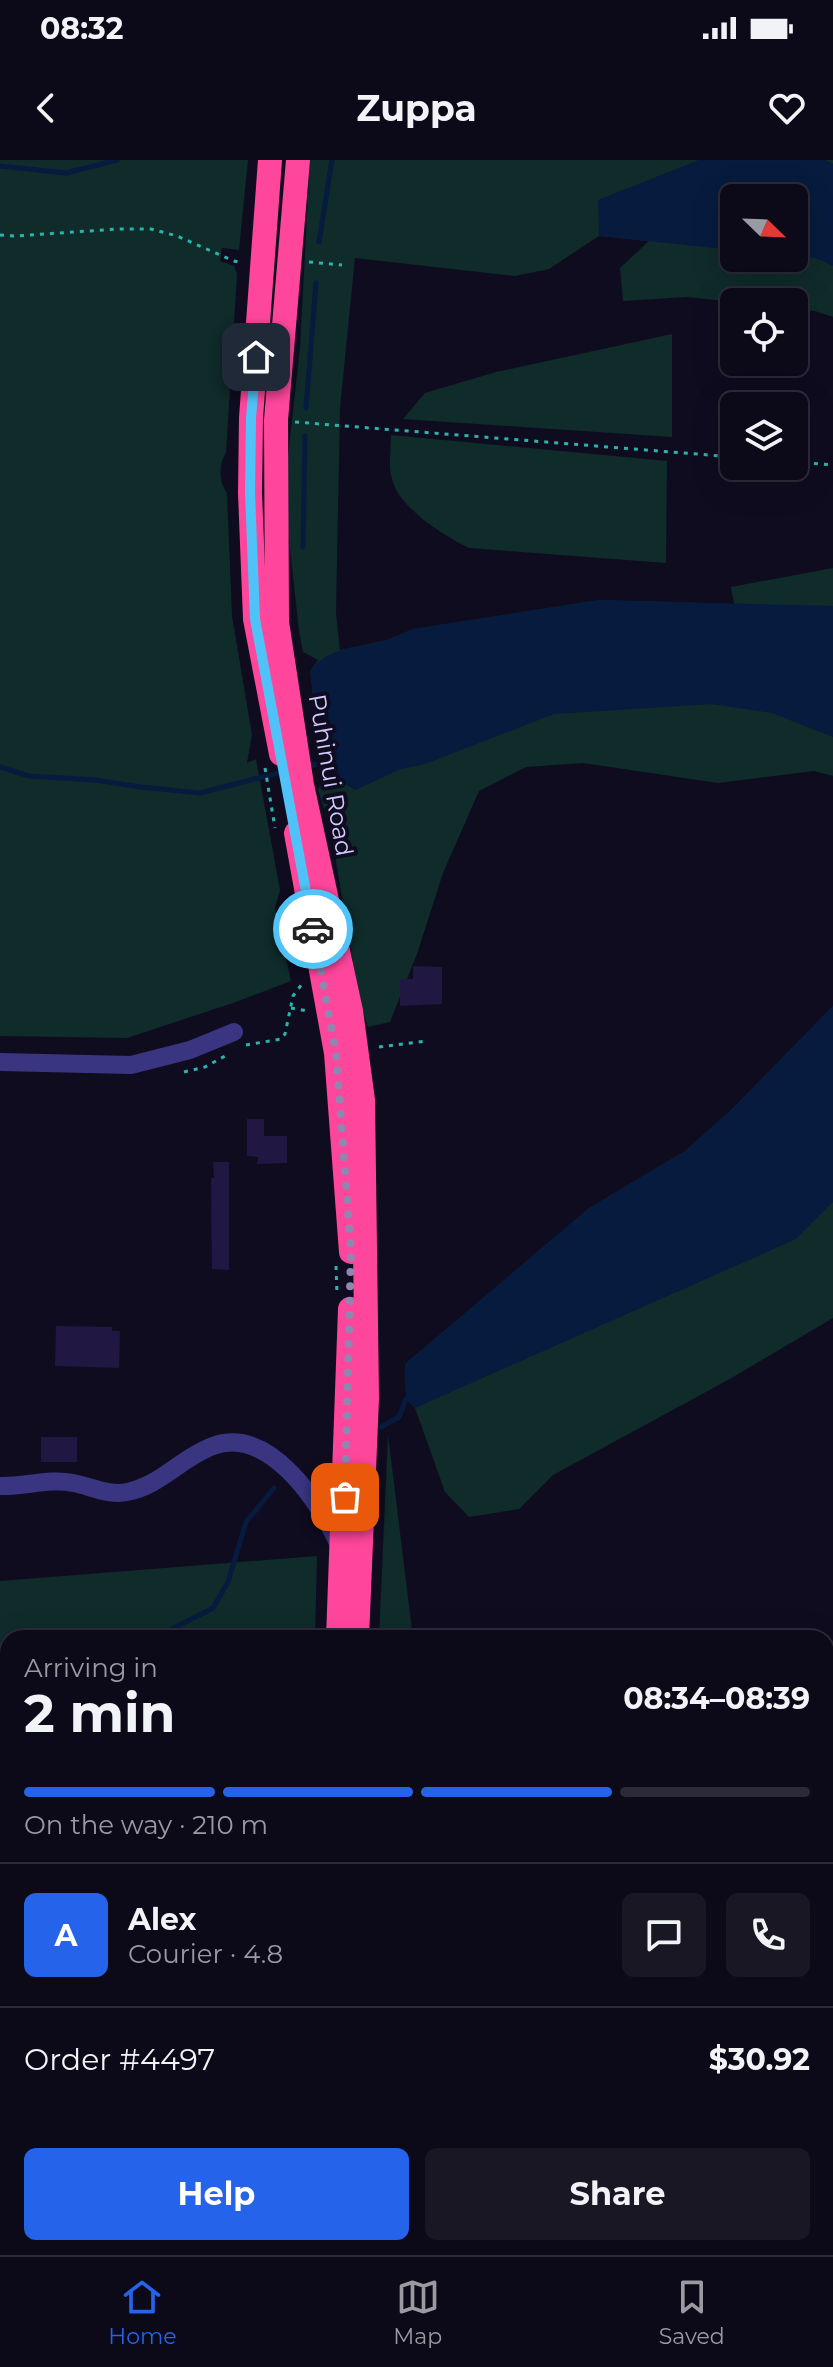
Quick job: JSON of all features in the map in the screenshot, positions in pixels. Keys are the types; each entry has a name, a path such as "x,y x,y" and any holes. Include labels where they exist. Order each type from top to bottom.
{"highway":[{"name":"Puhinui Road","path":"270,160 251,418 250,493 255,619 280,755 295,786 351,1011 363,1100 367,1383 357,1630"},
{"name":"Puhinui Road","path":"280,755 276,420 298,160"},
{"name":"Puhinui Road","path":"295,786 336,1053 351,1266 338,1630"}],"street":[{"path":"0,1062 131,1065 241,1038"},
{"path":"0,1486 70,1482 117,1493 128,1492 156,1480 212,1446 228,1442 247,1444 276,1458 291,1474 331,1527 343,1553"}],"path":[{"path":"0,235 151,229 177,236 234,261 262,265"},
{"path":"289,259 342,265"},
{"path":"276,420 720,456"},
{"path":"808,463 833,465"},
{"path":"275,831 280,755"},
{"path":"241,1038 281,1039 289,1024 293,996 302,984"},
{"path":"291,1008 307,1011"},
{"path":"356,1049 426,1041"}],"green space":[{"path":"0,160 248,160 239,250 222,248 220,261 234,266 237,274 226,453 220,473 227,493 232,616 252,735 247,763 256,759 280,890 275,908 291,981 127,1038 0,1036"},
{"path":"310,160 833,160 833,317 808,310 808,288 720,288 720,301 687,297 623,301 620,268 649,241 599,236 549,269 515,276 355,258 340,408 336,613 340,650 387,640 413,629 599,600 734,604 731,587 833,568 833,776 814,771 718,783 583,763 526,767 479,791 443,873 417,954 390,1022 368,1027 360,1004 330,826 318,790 326,772 320,756 310,671 318,660 303,652 284,494 300,347"},
{"path":"672,334 672,437 403,419 425,393 496,372"},
{"path":"391,435 667,461 666,563 469,548 412,510 396,490 390,463"},
{"path":"833,1006 833,1318 728,1380 553,1475 519,1509 469,1517 445,1492 415,1408 406,1399 405,1364 589,1208 685,1151 730,1111"},
{"path":"388,1435 412,1630 379,1630"},
{"path":"317,1556 315,1630 0,1630 0,1581"}],"water":[{"path":"699,160 825,160 833,164 833,266 808,257 808,184 720,184 720,249 599,236 598,200"},
{"path":"599,600 833,606 833,737 772,713 711,704 554,714 425,764 401,769 355,790 326,772 322,763 310,671 325,657 384,641 413,629"},
{"path":"833,1006 833,1202 796,1239 415,1408 406,1399 405,1364 589,1208 685,1151 730,1111"}],"building":[{"path":"413,966 442,967 442,1004 400,1006 400,979 413,979"},
{"path":"247,1119 264,1119 264,1136 287,1136 287,1163 257,1164 258,1157 247,1156"},
{"path":"213,1162 229,1162 229,1270 212,1269"},
{"path":"56,1326 112,1327 112,1331 120,1331 119,1368 55,1366"},
{"path":"41,1437 77,1437 77,1462 41,1462"}],"waterway":[{"path":"0,166 66,173 117,160"},
{"path":"319,242 332,160"},
{"path":"306,408 316,283"},
{"path":"303,547 305,436"},
{"path":"308,766 322,763"},
{"path":"0,767 29,776 95,780 200,793 294,769"},
{"path":"381,1427 399,1417 406,1399"},
{"path":"170,1630 213,1608 228,1582 246,1522 274,1488"}],"way so far":[{"path":"313,929 336,1053 351,1250 345,1497"}],"route":[{"path":"256,357 250,493 255,619 313,929"}]}
